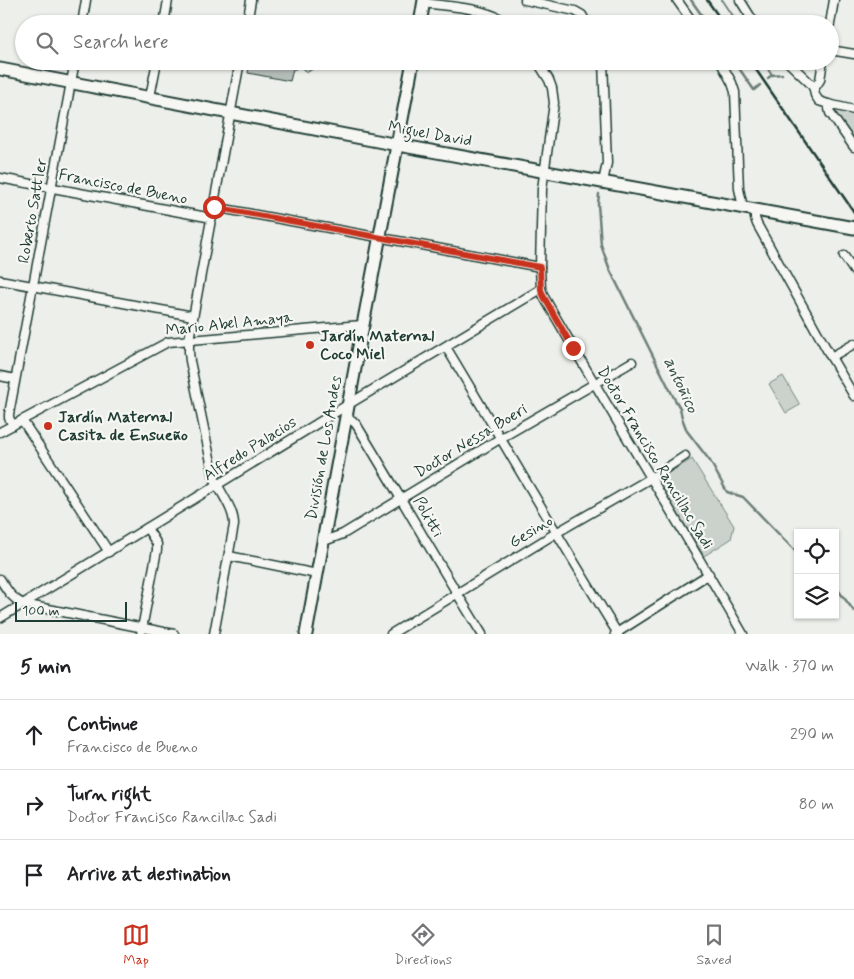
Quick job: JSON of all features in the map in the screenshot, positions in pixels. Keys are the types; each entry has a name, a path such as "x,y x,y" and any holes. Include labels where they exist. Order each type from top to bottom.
{"street":[{"path":"84,15 86,0"},
{"path":"166,15 168,0"},
{"path":"248,15 251,0"},
{"path":"525,0 575,11 582,15"},
{"path":"677,0 688,15"},
{"path":"740,0 750,15"},
{"path":"832,15 834,0"},
{"path":"422,15 424,2 483,11 494,15"},
{"path":"839,52 854,54"},
{"name":"Miguel David","path":"0,69 398,145 854,228"},
{"name":"Roberto Sattler","path":"12,425 9,414 15,379 73,70"},
{"path":"150,97 155,70"},
{"path":"214,634 234,520 233,514 214,477 190,361 189,340 238,70"},
{"name":"División de Los Andes","path":"306,634 411,70"},
{"name":"Doctor Francisco Rancillac Sadi","path":"543,70 549,80 554,103 542,189 541,290 594,384 709,574 743,634"},
{"path":"603,70 607,163 603,182"},
{"path":"725,70 735,92 739,189 743,207"},
{"path":"796,70 814,89 817,98 822,102 854,110"},
{"path":"814,89 820,80 822,70"},
{"path":"828,104 830,113 854,147"},
{"name":"Francisco de Bueno","path":"0,178 212,218"},
{"path":"214,207 540,267"},
{"path":"755,210 758,224 854,396"},
{"path":"844,256 854,271"},
{"path":"0,280 194,316"},
{"name":"Alfredo Palacios","path":"0,618 217,485 348,410 446,347 541,290"},
{"name":"Mario Abel Amaya","path":"0,432 168,342 363,325"},
{"path":"831,357 854,344"},
{"path":"446,347 617,634 709,574"},
{"name":"Doctor Nessa Boeri","path":"324,541 343,534 501,438 632,362"},
{"path":"0,376 15,379"},
{"name":"Politti","path":"348,410 482,634"},
{"path":"22,420 109,552"},
{"name":"Gesino","path":"391,634 685,456"},
{"path":"141,631 157,550 157,544 147,528"},
{"path":"229,556 317,574"},
{"path":"0,579 11,596 22,604 141,631 174,634"}],"shaded area":[{"path":"838,110 854,114 854,138 836,113"},
{"path":"783,376 800,405 786,413 769,384"},
{"path":"692,459 734,526 731,539 704,556 657,480"}],"building":[{"path":"249,70 293,70 290,81 248,73"}],"waterway":[{"path":"691,0 702,15"},
{"path":"722,0 732,15"},
{"path":"740,70 754,90 760,85"},
{"path":"769,70 772,75 782,74"},
{"path":"768,78 772,75"},
{"name":"antoñico","path":"599,194 601,245 610,270 680,408 687,431 710,461 727,492 743,497 794,550"},
{"name":"antoñico","path":"839,591 854,611"}],"railway":[{"path":"707,0 718,15"},
{"path":"756,70 854,212"}],"place":[{"name":"Jardín Maternal Coco Miel","path":"310,345"},
{"name":"Jardín Maternal Casita de Ensueño","path":"48,426"}],"route":[{"path":"214,207 540,267 541,290 573,348"}]}
